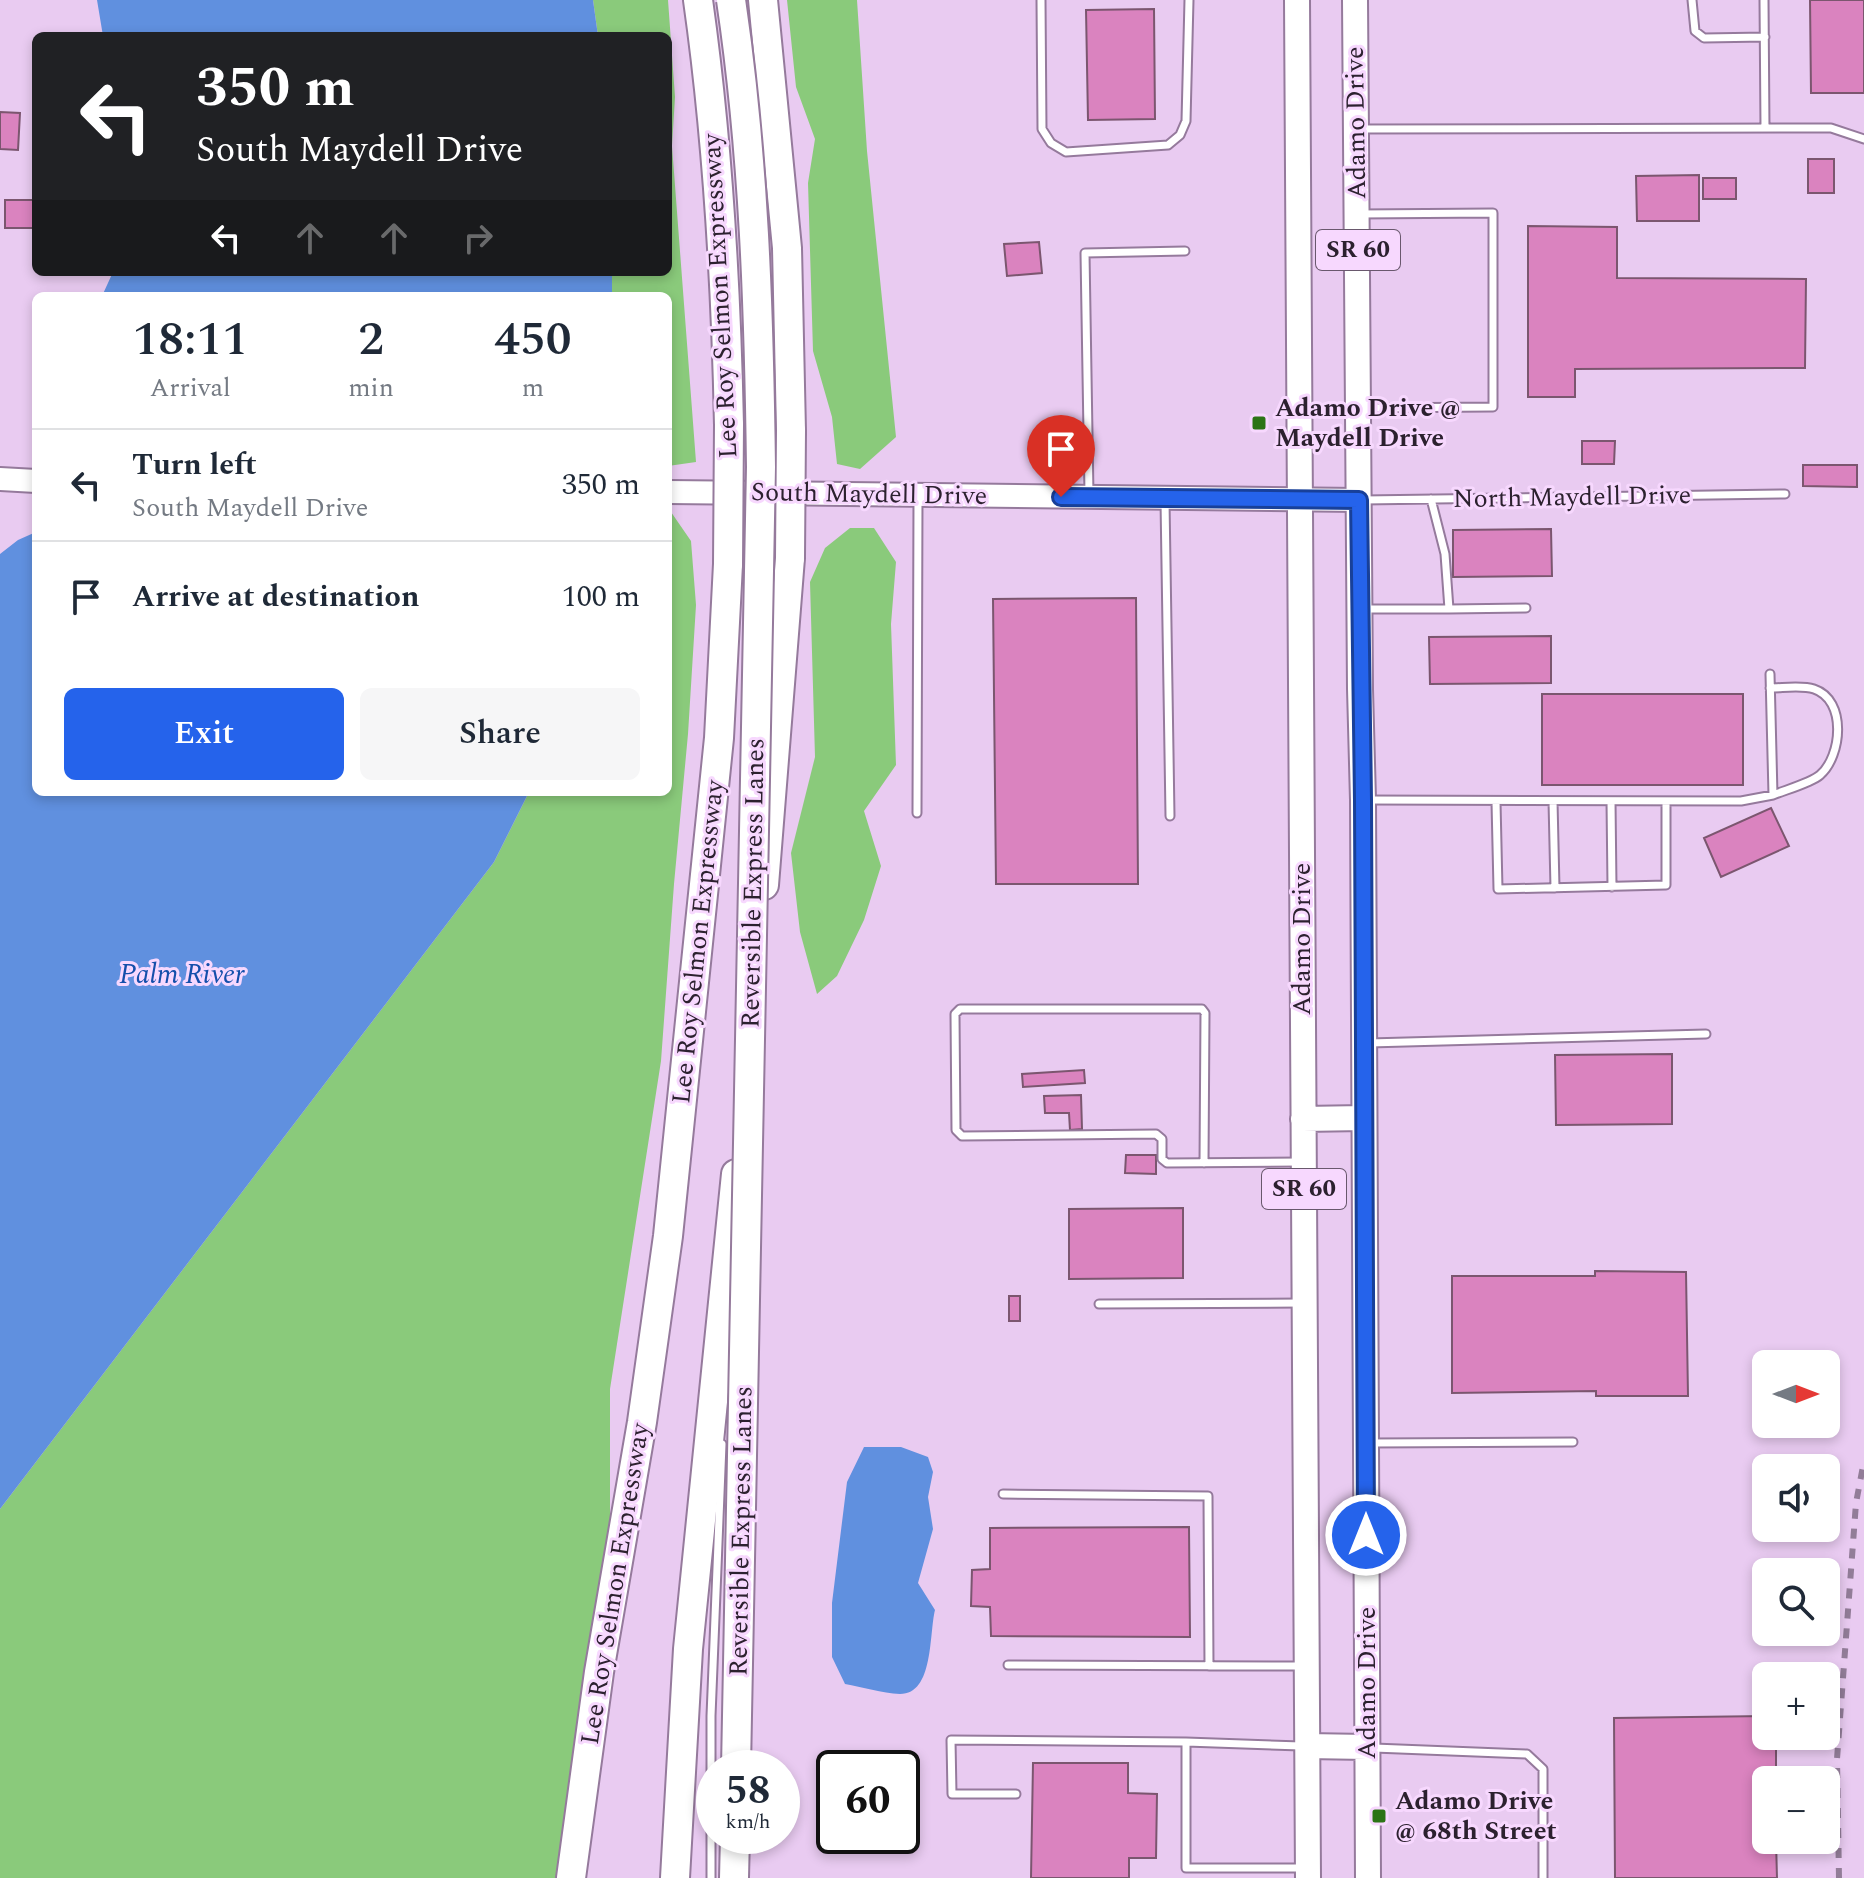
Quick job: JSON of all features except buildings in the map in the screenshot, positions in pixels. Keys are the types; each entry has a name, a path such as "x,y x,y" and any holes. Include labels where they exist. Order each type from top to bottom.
{"highway":[{"name":"Lee Roy Selmon Expressway","path":"571,1878 599,1672 642,1422 668,1236 719,738 728,564 726,299 718,177 698,0"},
{"name":"Reversible Express Lanes","path":"731,0 755,253 761,467 736,1750"},
{"path":"675,1878 687,1663 774,781 790,558 787,248 763,0"},
{"path":"734,1878 735,1854"}],"main road":[{"name":"Adamo Drive","path":"1297,0 1308,1873"},
{"name":"Adamo Drive","path":"1355,0 1363,800 1368,1878"},
{"path":"1303,1119 1363,1118"},
{"path":"1307,1746 1367,1747"}],"street":[{"path":"0,479 32,481"},
{"name":"South Maydell Drive","path":"672,492 1359,500"}],"lane":[{"path":"1041,0 1042,129 1051,143 1066,152 1168,145 1180,135 1186,121 1189,0"},
{"path":"1692,0 1695,31 1704,38 1765,37"},
{"path":"1764,0 1765,128"},
{"path":"1357,130 1831,128 1864,139"},
{"path":"1357,215 1493,213 1493,407 1359,408"},
{"path":"1089,497 1085,253 1185,251"},
{"name":"North Maydell Drive","path":"1359,500 1785,494"},
{"path":"917,813 918,495"},
{"path":"1165,499 1170,816"},
{"path":"1431,499 1445,554 1449,609"},
{"path":"1360,609 1526,608"},
{"path":"1770,674 1773,795"},
{"path":"1363,800 1741,801 1773,795 1819,776 1832,756 1838,717 1831,700 1814,689 1770,688"},
{"path":"1553,801 1555,888"},
{"path":"1611,801 1612,887"},
{"path":"1496,802 1498,889 1666,885 1666,801"},
{"path":"1204,1163 1205,1013 1202,1009 960,1009 955,1014 956,1130 962,1136 1156,1134 1162,1139 1164,1162 1204,1163 1304,1162"},
{"path":"1363,1043 1706,1034"},
{"path":"1099,1304 1305,1303"},
{"path":"718,1360 722,1413"},
{"path":"711,1878 712,1653 722,1441"},
{"path":"1365,1443 1573,1442"},
{"path":"1003,1494 1208,1496 1209,1666"},
{"path":"1008,1665 1307,1666"},
{"path":"1016,1794 952,1794 951,1740 1307,1746"},
{"path":"1186,1742 1186,1868 1308,1873"},
{"path":"1367,1747 1527,1754 1543,1769 1543,1878"}],"green space":[{"path":"593,0 668,0 670,32 597,32"},
{"path":"787,0 857,0 867,151 896,437 860,469 837,464 832,417 813,351 808,183 815,139 796,87"},
{"path":"672,55 675,97 672,146"},
{"path":"672,146 696,462 672,465 672,292 612,292 612,276 672,276"},
{"path":"672,513 691,541 696,605 688,734 661,1061 610,1389 610,1527 579,1878 0,1878 0,1509 494,862 527,796 672,796"},
{"path":"850,528 874,528 896,562 891,624 896,765 864,811 881,866 864,920 837,976 817,994 800,932 791,853 815,757 810,582 825,548"}],"water":[{"path":"97,0 593,0 597,32 102,32"},
{"path":"111,276 612,276 612,292 104,292"},
{"name":"Palm River","path":"32,534 32,796 527,796 494,862 0,1509 0,554"},
{"path":"864,1447 901,1447 928,1457 933,1472 928,1497 933,1529 918,1583 935,1610 928,1661 919,1684 911,1691 900,1694 845,1684 832,1657 832,1603 847,1482"}],"railway":[{"path":"1839,1878 1837,1759 1856,1503 1864,1461"}],"place":[{"name":"Adamo Drive @ Maydell Drive","path":"1259,423"},
{"name":"Adamo Drive @ 68th Street","path":"1379,1816"}],"route":[{"path":"1061,497 1359,500 1366,1535"}]}
